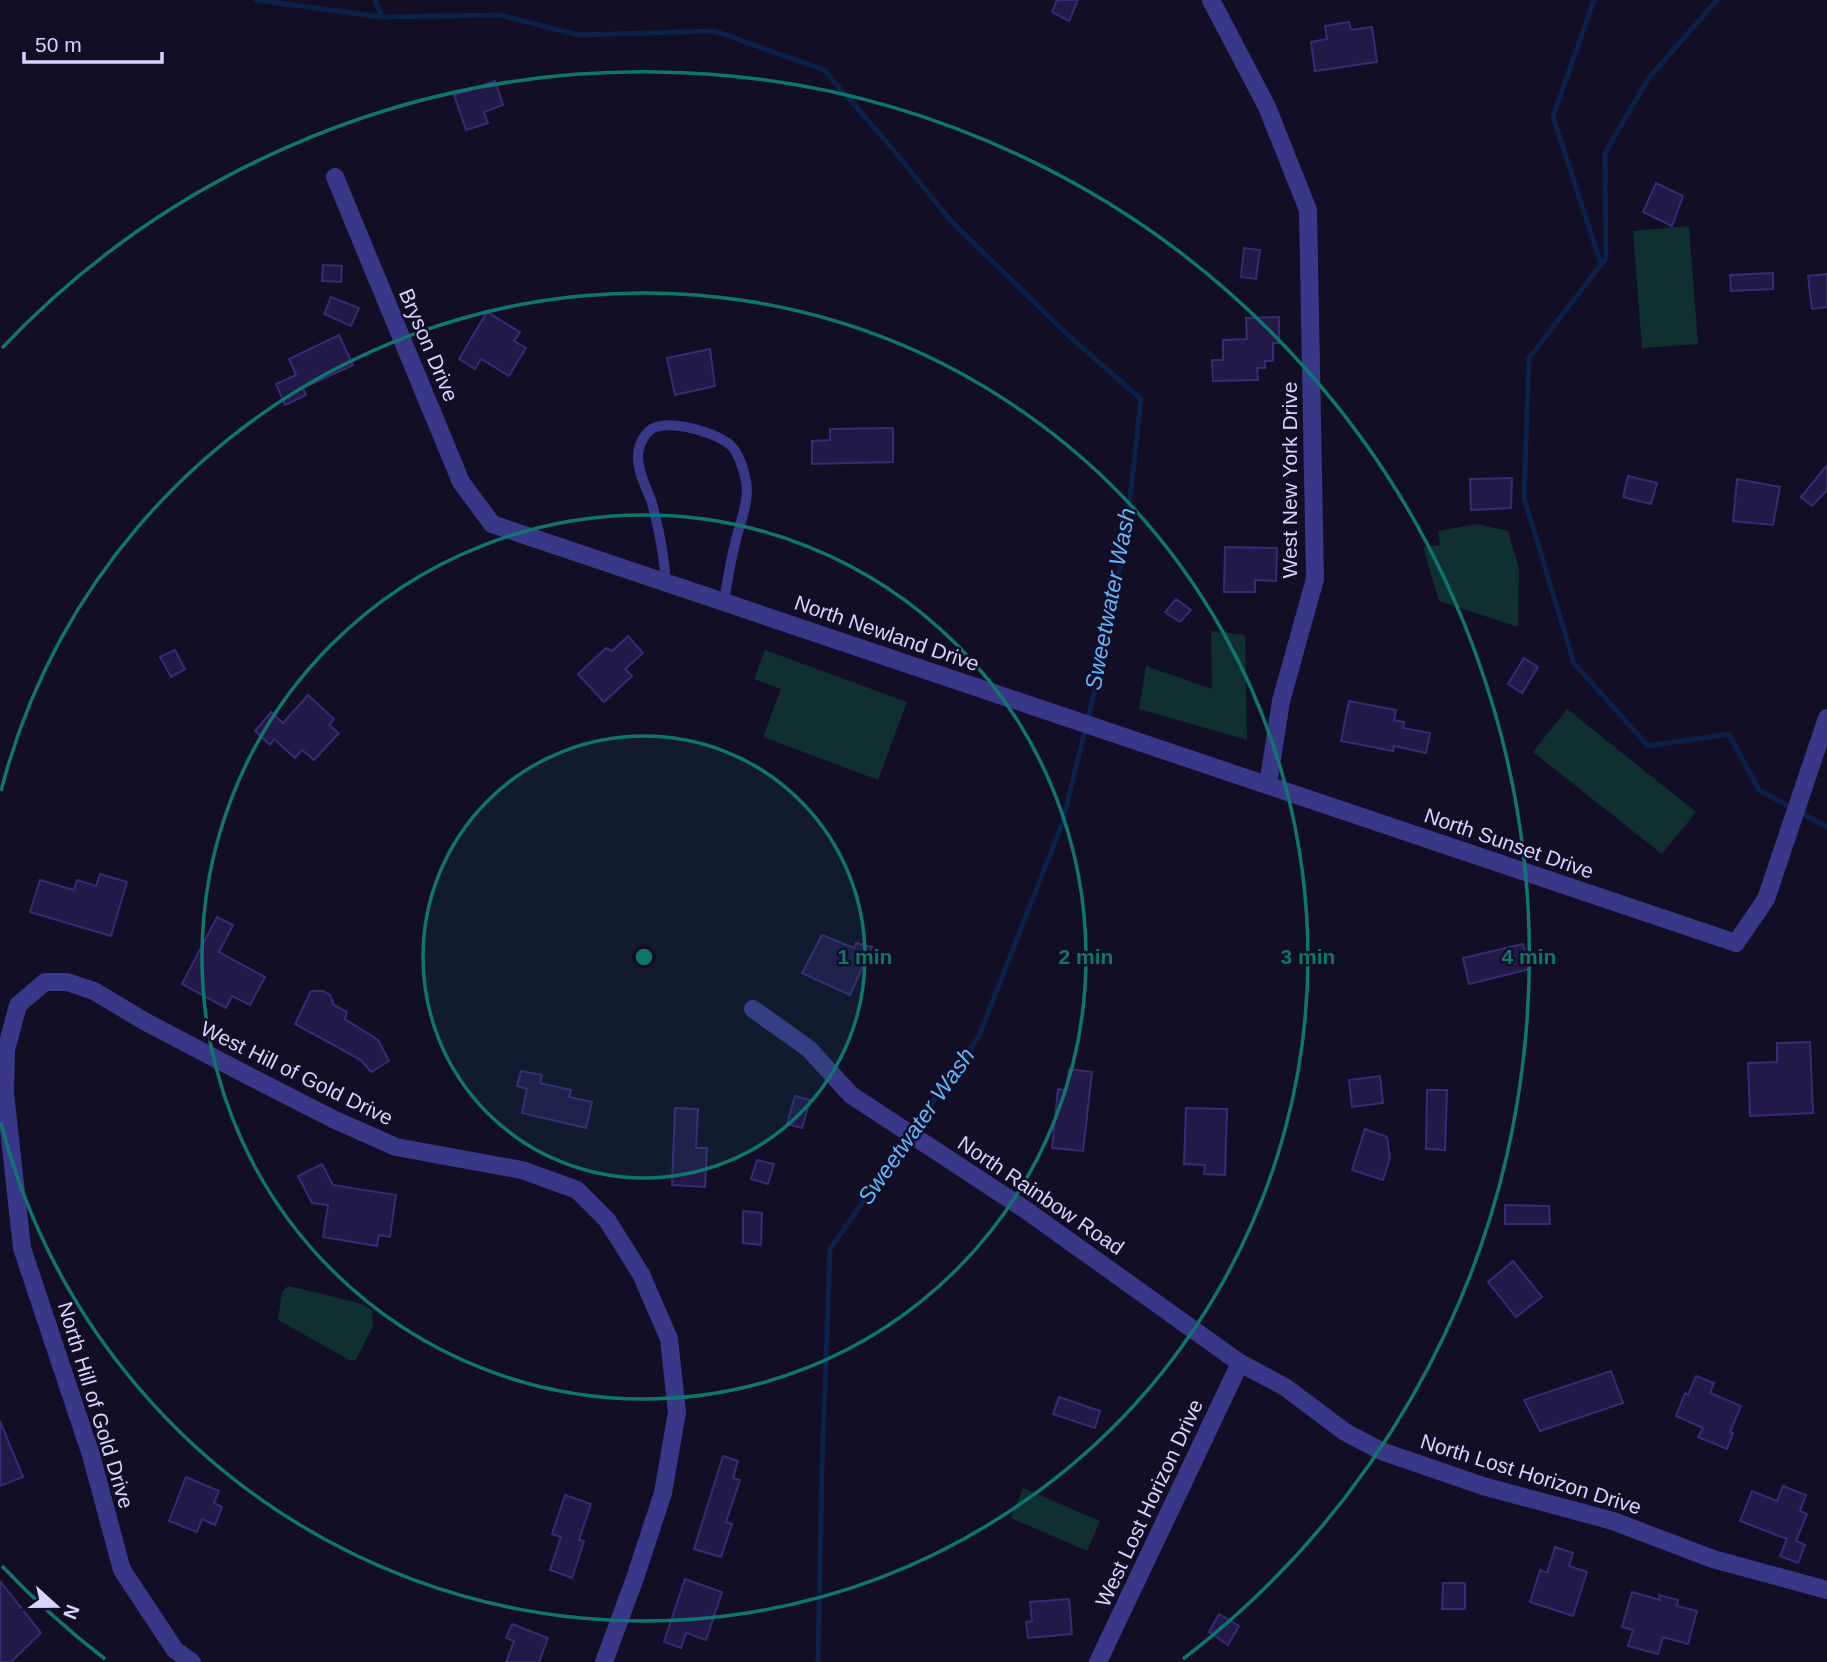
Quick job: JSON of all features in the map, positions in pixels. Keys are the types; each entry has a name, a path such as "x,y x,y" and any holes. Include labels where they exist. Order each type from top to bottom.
{"street":[{"name":"West New York Drive","path":"1210,0 1267,107 1308,210 1315,579 1281,701 1268,785"},
{"name":"Bryson Drive","path":"335,177 461,482 492,524"},
{"name":"North Newland Drive","path":"492,524 1268,785"},
{"name":"North Sunset Drive","path":"1268,785 1736,943 1766,899 1826,722"},
{"name":"West Hill of Gold Drive","path":"9,1139 5,1093 6,1050 18,1005 45,982 67,982 94,991 144,1021 247,1075 333,1119 396,1147 522,1170 577,1190 607,1220 646,1285 669,1339 677,1412 663,1493 604,1662"},
{"name":"North Rainbow Road","path":"753,1009 809,1049 851,1095 1023,1208 1240,1363"},
{"name":"North Hill of Gold Drive","path":"9,1139 22,1248 91,1455 122,1570 175,1650 192,1662"},
{"name":"North Lost Horizon Drive","path":"1240,1363 1285,1387 1345,1432 1381,1451 1483,1486 1613,1521 1713,1559 1827,1590"},
{"name":"West Lost Horizon Drive","path":"1098,1662 1240,1363"}],"lane":[{"path":"666,582 664,558 638,457 642,439 655,427 678,425 711,434 729,444 739,456 747,484 746,503 734,546 724,602"}],"green space":[{"path":"1689,226 1698,344 1642,348 1633,231"},
{"path":"1477,524 1508,531 1519,569 1518,627 1439,601 1423,547 1440,545 1438,531"},
{"path":"1211,631 1245,635 1247,740 1139,709 1146,666 1212,689"},
{"path":"765,650 907,702 878,780 763,737 781,689 754,679"},
{"path":"1567,709 1696,812 1662,854 1533,752"},
{"path":"288,1286 359,1303 372,1310 373,1326 356,1360 351,1361 278,1320 282,1292"},
{"path":"1023,1488 1100,1521 1087,1551 1011,1518"}],"building":[{"path":"1057,0 1078,0 1069,21 1052,12"},
{"path":"1349,22 1351,30 1372,27 1377,62 1315,71 1311,42 1327,39 1325,26"},
{"path":"495,81 503,105 484,112 488,123 466,130 454,95"},
{"path":"1656,183 1683,196 1672,226 1643,212"},
{"path":"1244,248 1260,250 1256,279 1241,277"},
{"path":"323,265 342,266 341,282 322,281"},
{"path":"1773,273 1773,289 1731,291 1730,275"},
{"path":"1827,274 1827,307 1812,309 1808,276"},
{"path":"331,297 359,308 351,326 324,314"},
{"path":"487,312 520,332 514,341 526,348 509,376 481,359 475,369 459,359"},
{"path":"1279,317 1279,343 1273,343 1273,361 1265,361 1265,368 1257,368 1258,380 1213,381 1212,360 1223,360 1223,340 1247,339 1246,318"},
{"path":"339,335 353,365 303,388 306,395 285,405 276,384 296,375 289,359"},
{"path":"710,349 715,386 675,395 667,358"},
{"path":"893,428 893,462 812,464 812,441 830,440 830,429"},
{"path":"1827,465 1827,490 1812,506 1801,497"},
{"path":"1628,476 1657,483 1651,504 1623,497"},
{"path":"1512,478 1511,508 1471,510 1470,479"},
{"path":"1737,479 1780,487 1773,525 1733,521"},
{"path":"1225,547 1277,548 1276,581 1255,580 1255,592 1224,592"},
{"path":"1176,599 1191,610 1180,622 1165,612"},
{"path":"628,636 643,653 625,669 632,676 604,702 578,674 606,648 612,651"},
{"path":"175,650 185,669 171,677 160,657"},
{"path":"1524,658 1538,667 1522,693 1508,684"},
{"path":"308,695 334,719 329,725 339,733 314,760 302,750 295,758 274,739 270,745 255,731 271,712 283,723"},
{"path":"1349,701 1396,710 1394,720 1404,722 1403,728 1430,733 1426,753 1394,746 1393,751 1341,741"},
{"path":"100,874 127,882 111,936 30,912 40,880 74,890 77,880 96,886"},
{"path":"217,917 233,925 219,952 265,977 250,1005 232,996 226,1008 182,984"},
{"path":"822,935 854,948 856,943 872,947 850,995 802,973"},
{"path":"1523,944 1530,969 1469,984 1463,958"},
{"path":"311,991 323,991 330,995 334,1005 347,1012 345,1019 378,1040 389,1061 371,1072 361,1060 295,1024"},
{"path":"1810,1042 1813,1113 1750,1116 1748,1063 1777,1062 1777,1043"},
{"path":"1069,1069 1092,1072 1083,1151 1052,1148 1058,1089 1066,1090"},
{"path":"521,1071 542,1075 540,1083 571,1090 569,1097 592,1102 586,1128 522,1113 527,1089 517,1086"},
{"path":"1380,1076 1383,1103 1352,1107 1349,1080"},
{"path":"1427,1090 1447,1090 1445,1150 1426,1149"},
{"path":"795,1096 810,1100 802,1128 787,1124"},
{"path":"675,1108 698,1109 696,1148 707,1148 705,1187 672,1185"},
{"path":"1186,1108 1227,1109 1225,1175 1204,1174 1205,1165 1184,1164"},
{"path":"1365,1129 1387,1137 1390,1158 1383,1180 1352,1170"},
{"path":"757,1160 774,1164 768,1184 751,1179"},
{"path":"322,1164 333,1185 396,1195 390,1237 379,1235 377,1246 323,1237 328,1205 312,1203 298,1176"},
{"path":"1505,1205 1549,1206 1550,1224 1505,1224"},
{"path":"743,1211 762,1213 761,1245 743,1243"},
{"path":"1513,1261 1542,1297 1516,1317 1488,1282"},
{"path":"1611,1371 1623,1403 1540,1431 1524,1400"},
{"path":"1696,1376 1714,1383 1710,1393 1741,1406 1730,1432 1733,1433 1727,1449 1698,1437 1703,1428 1676,1416 1685,1393 1688,1395"},
{"path":"1059,1397 1100,1411 1095,1428 1053,1414"},
{"path":"0,1421 23,1477 0,1486"},
{"path":"723,1456 738,1461 733,1478 740,1480 726,1522 732,1524 721,1557 694,1549"},
{"path":"186,1477 219,1491 214,1503 222,1507 215,1525 202,1519 197,1532 169,1521"},
{"path":"1783,1486 1806,1495 1800,1511 1807,1514 1796,1541 1805,1545 1798,1563 1780,1556 1787,1539 1740,1521 1752,1491 1777,1501"},
{"path":"565,1495 591,1504 579,1540 584,1541 572,1578 550,1570 561,1537 552,1534"},
{"path":"1555,1547 1573,1553 1569,1566 1587,1572 1573,1616 1530,1602 1540,1570 1547,1573"},
{"path":"685,1579 722,1592 706,1640 686,1633 681,1648 664,1642"},
{"path":"0,1581 41,1633 11,1662 0,1662"},
{"path":"1443,1583 1465,1583 1465,1609 1442,1609"},
{"path":"1632,1592 1660,1600 1659,1595 1678,1600 1677,1606 1697,1611 1688,1644 1663,1637 1658,1654 1628,1646 1633,1630 1622,1627"},
{"path":"1069,1599 1072,1634 1028,1638 1026,1622 1032,1621 1030,1602"},
{"path":"1219,1614 1239,1626 1228,1645 1209,1632"},
{"path":"512,1624 548,1638 539,1662 506,1662 514,1641 506,1638"}],"waterway":[{"path":"256,0 382,17"},
{"name":"Sweetwater Wash","path":"375,0 382,17 499,15 578,35 715,31 824,70 952,222 1069,336 1141,399 1126,536 1099,674 1062,824 979,1036 830,1249 818,1662"},
{"path":"1594,0 1553,117 1601,264"},
{"path":"1717,0 1648,79 1605,153 1606,258 1529,358 1524,498 1574,663 1648,746 1729,734 1759,790 1827,827"}]}
